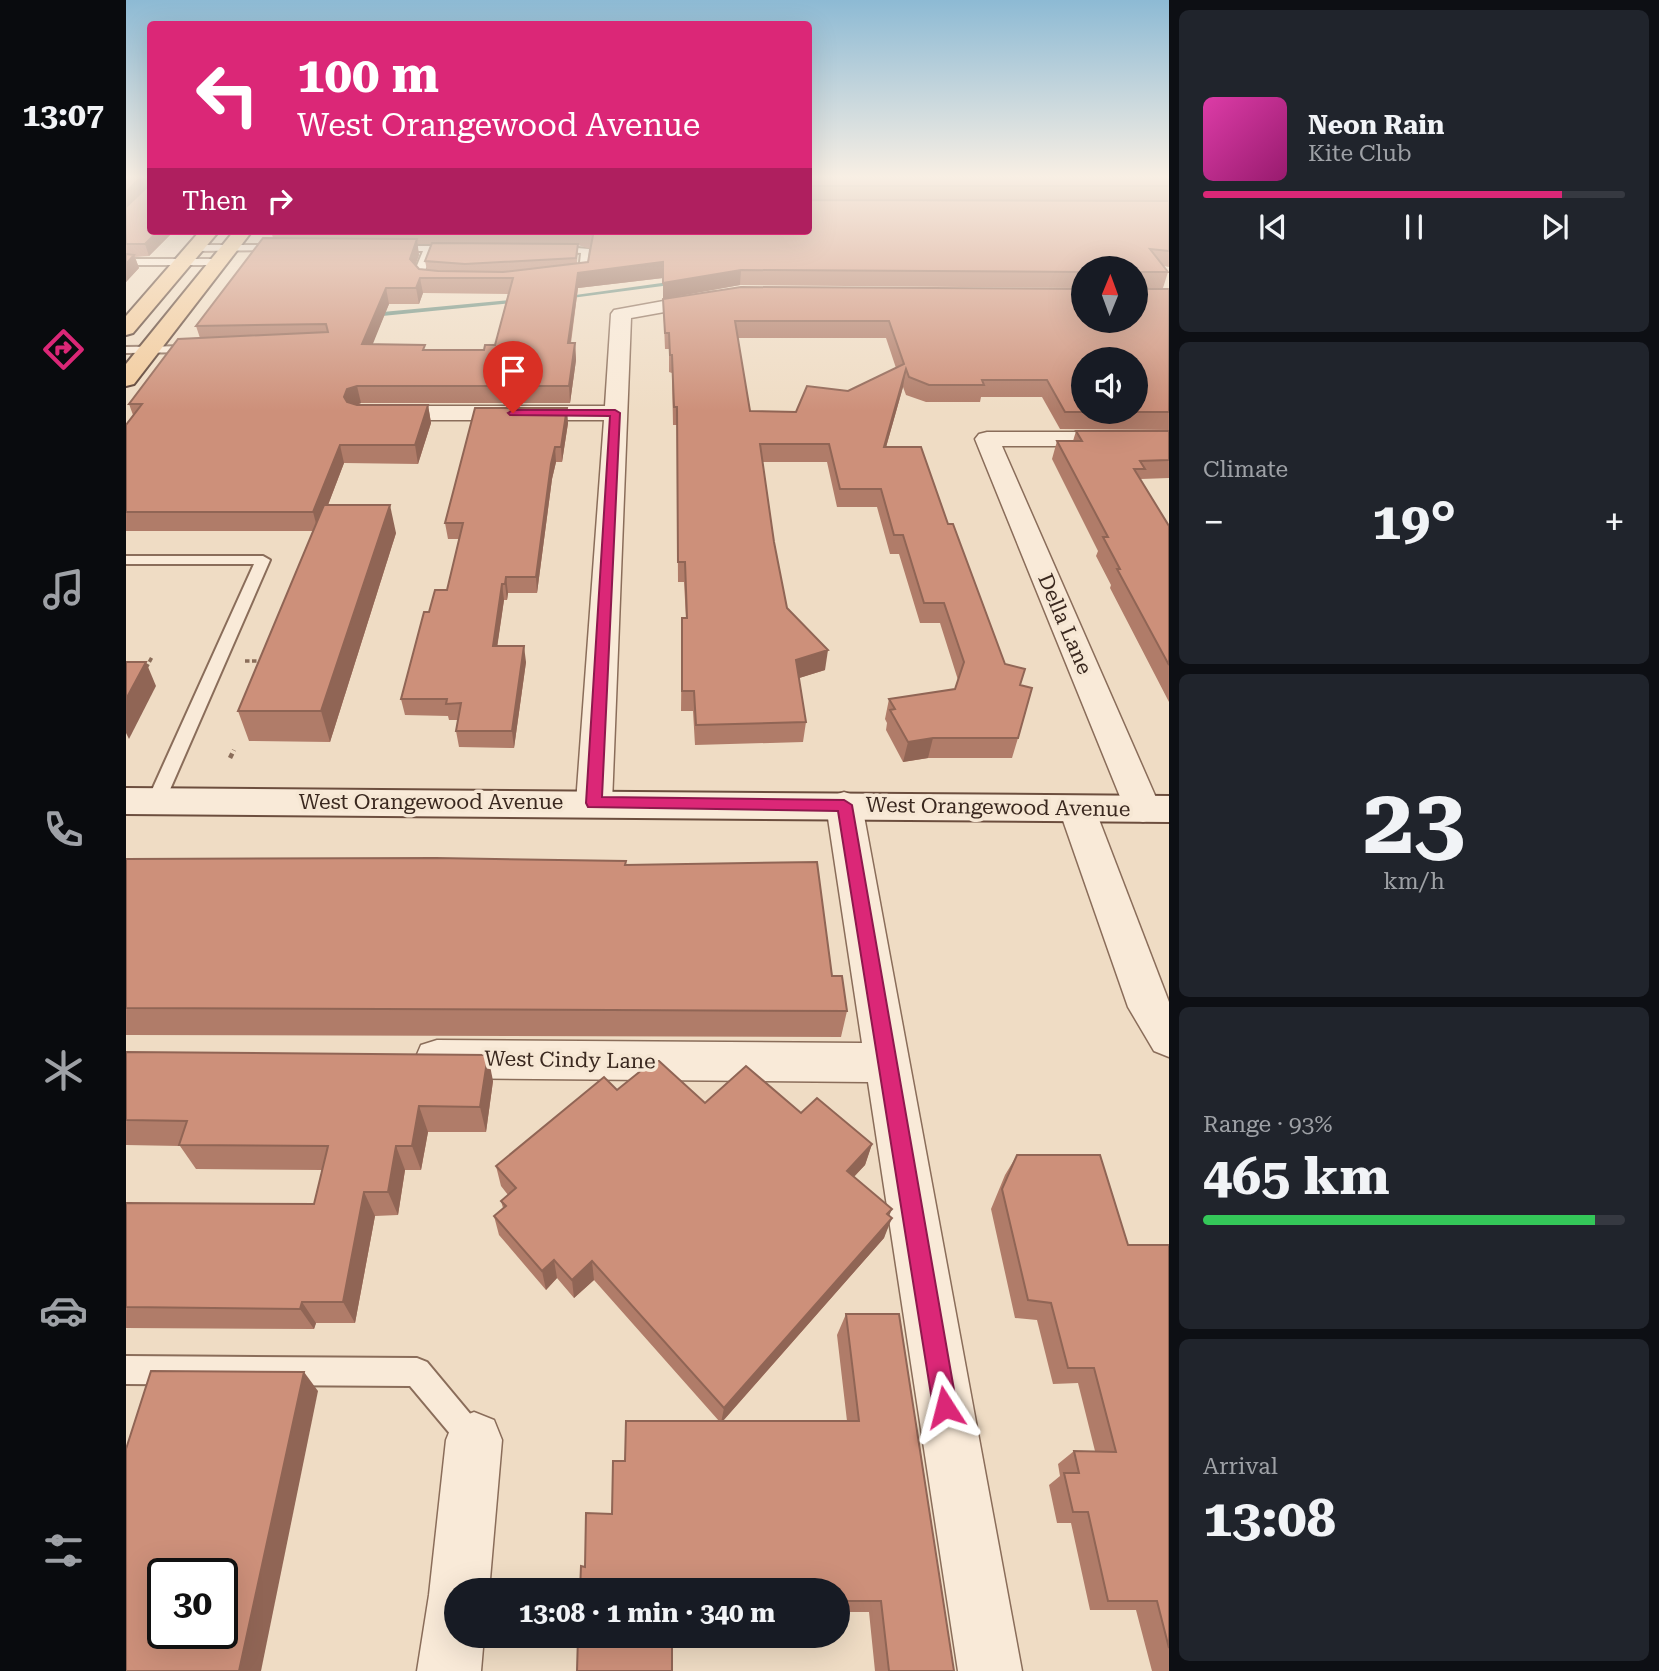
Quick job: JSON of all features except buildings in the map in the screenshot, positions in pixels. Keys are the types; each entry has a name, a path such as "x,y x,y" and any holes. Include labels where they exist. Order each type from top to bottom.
{"main road":[{"path":"126,329 189,255"},
{"path":"126,379 224,255"},
{"name":"West Orangewood Avenue","path":"141,801 1156,809"}],"street":[{"path":"594,803 621,314 726,296"},
{"path":"361,413 615,413"},
{"name":"Della Lane","path":"1156,809 987,439 1169,439"},
{"path":"844,805 990,1671"},
{"path":"1077,808 1149,1007 1169,1038"},
{"name":"West Cindy Lane","path":"403,1059 888,1063"},
{"path":"459,1578 474,1440"},
{"path":"449,1671 452,1648"}],"lane":[{"path":"126,262 189,255 224,255"},
{"path":"189,255 224,255"},
{"path":"427,255 419,273 425,280 448,281"},
{"path":"562,277 584,274 586,255"},
{"path":"126,351 205,349"},
{"path":"126,560 263,560 141,801"},
{"path":"126,1370 417,1372 474,1440"}],"path":[{"path":"143,674 152,657"},
{"path":"230,758 234,750"}],"waterway":[{"path":"564,297 676,283"},
{"path":"372,315 520,301"}],"route":[{"path":"513,413 615,413 594,803 844,805 945,1407"}]}
